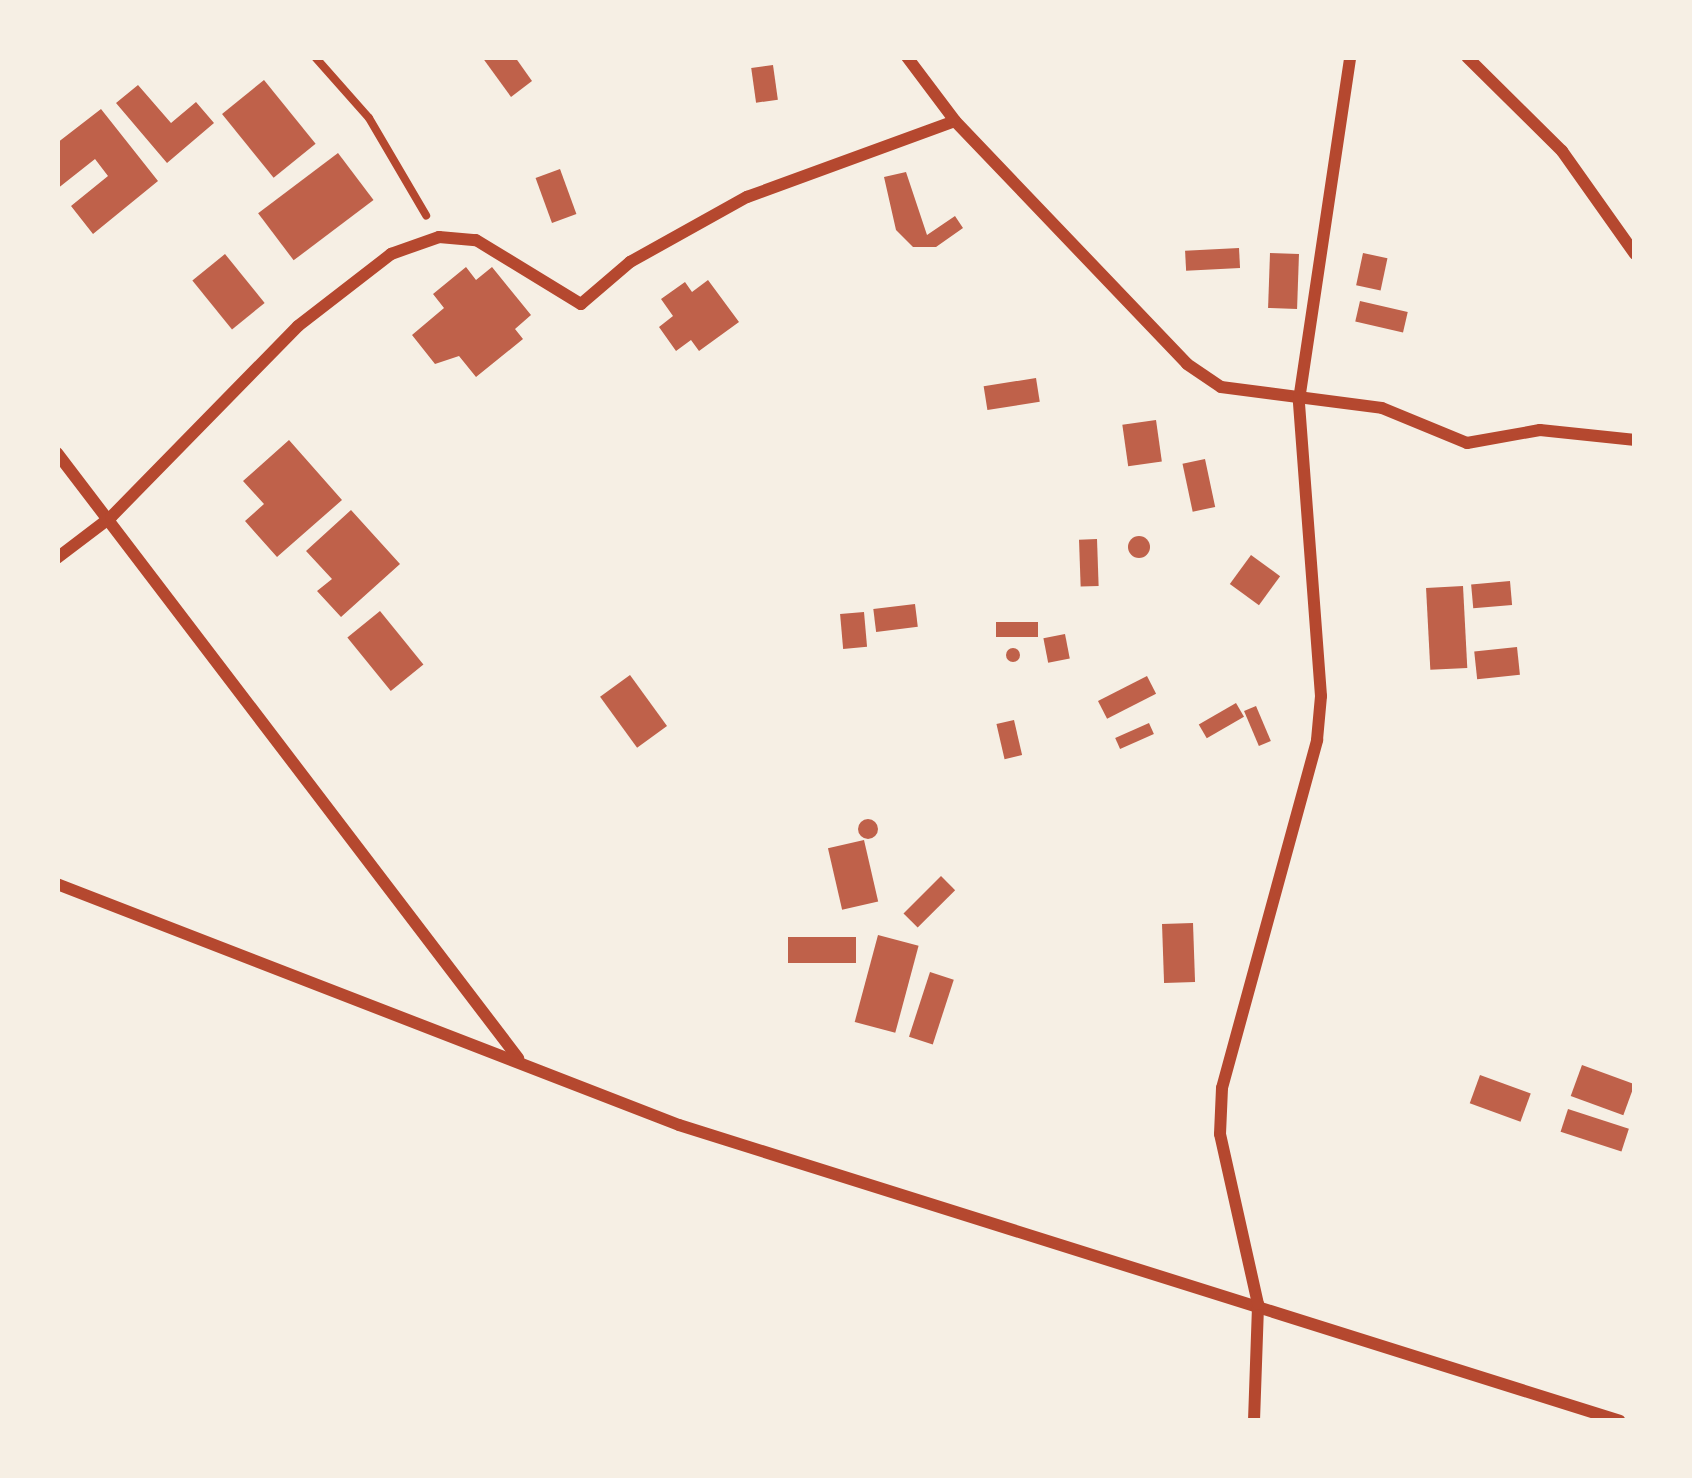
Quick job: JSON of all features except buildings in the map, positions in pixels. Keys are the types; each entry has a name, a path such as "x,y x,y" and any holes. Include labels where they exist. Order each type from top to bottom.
{"street":[{"path":"907,57 956,121 1203,377 1299,400 1382,408 1467,443 1540,430 1635,440"},
{"path":"1254,1421 1258,1304 1223,1152 1222,1088 1317,740 1321,696 1299,400 1350,57"},
{"path":"1467,57 1562,151 1635,254"},
{"path":"57,558 111,517 298,326 391,254 439,237 476,240 581,304 630,262 747,197 956,121"},
{"path":"57,453 111,517 519,1060"},
{"path":"57,884 679,1125 1620,1421"}],"path":[{"path":"316,57 369,118 439,237"}]}
